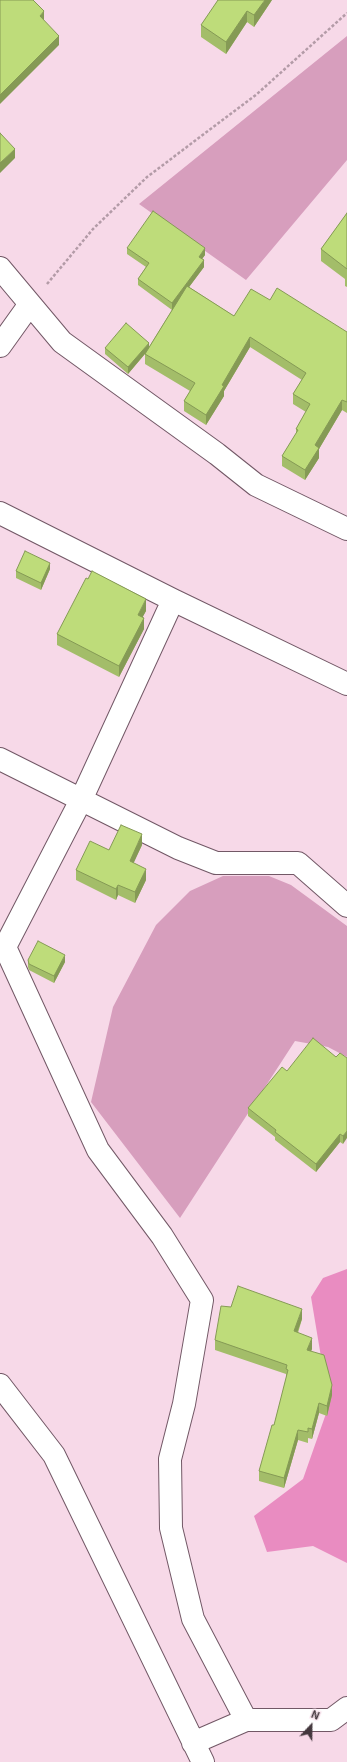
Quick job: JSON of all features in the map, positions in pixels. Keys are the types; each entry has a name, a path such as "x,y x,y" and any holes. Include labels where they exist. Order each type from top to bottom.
{"street":[{"path":"0,268 62,342 217,454 256,485 347,530"},
{"path":"0,346 30,304"},
{"path":"0,513 173,600 347,684"},
{"path":"173,600 81,800 3,948 98,1150 162,1236 202,1300 184,1404 170,1459 171,1528 193,1619 246,1720"},
{"path":"0,759 178,848 216,863 298,863 347,906"},
{"path":"0,1384 54,1455 203,1762"},
{"path":"193,1743 246,1720 331,1720 347,1708"}],"path":[{"path":"30,304 93,229 147,177 257,94 347,13"}],"shaded area":[{"path":"347,36 347,160 246,280 139,204"},
{"path":"223,876 269,876 291,885 347,926 347,1057 328,1047 295,1041 180,1218 91,1102 113,1007 156,925 190,891"},
{"path":"347,1269 347,1563 313,1546 267,1552 254,1516 303,1479 329,1405 311,1297 323,1278"}],"building":[{"path":"0,0 33,0 44,11 40,16 59,36 0,95"},
{"path":"218,0 265,0 254,15 247,11 226,42 201,25"},
{"path":"0,133 15,149 0,163"},
{"path":"153,211 205,248 199,257 204,260 172,303 138,279 149,263 127,248"},
{"path":"347,213 347,269 321,249"},
{"path":"187,286 234,316 251,289 270,300 277,288 347,332 347,402 342,400 315,445 319,448 305,470 282,456 298,430 296,429 310,404 293,394 306,373 250,337 222,385 224,386 206,415 184,401 195,383 145,354"},
{"path":"126,323 149,343 128,367 105,348"},
{"path":"25,551 50,563 41,583 16,571"},
{"path":"92,571 146,599 138,615 144,618 119,666 57,634 86,578 88,579"},
{"path":"121,825 142,834 130,861 146,869 135,892 118,885 116,889 76,870 90,841 109,850"},
{"path":"38,941 65,955 54,976 29,964 28,960"},
{"path":"313,1038 336,1057 340,1053 347,1058 347,1131 343,1136 340,1134 316,1164 275,1132 276,1130 248,1108 282,1067 287,1071"},
{"path":"238,1286 302,1309 294,1331 312,1338 307,1350 324,1355 332,1385 327,1406 319,1403 312,1429 308,1428 308,1432 298,1430 284,1478 259,1471 272,1425 274,1425 288,1370 286,1369 287,1365 215,1340 221,1306 231,1307"}]}
